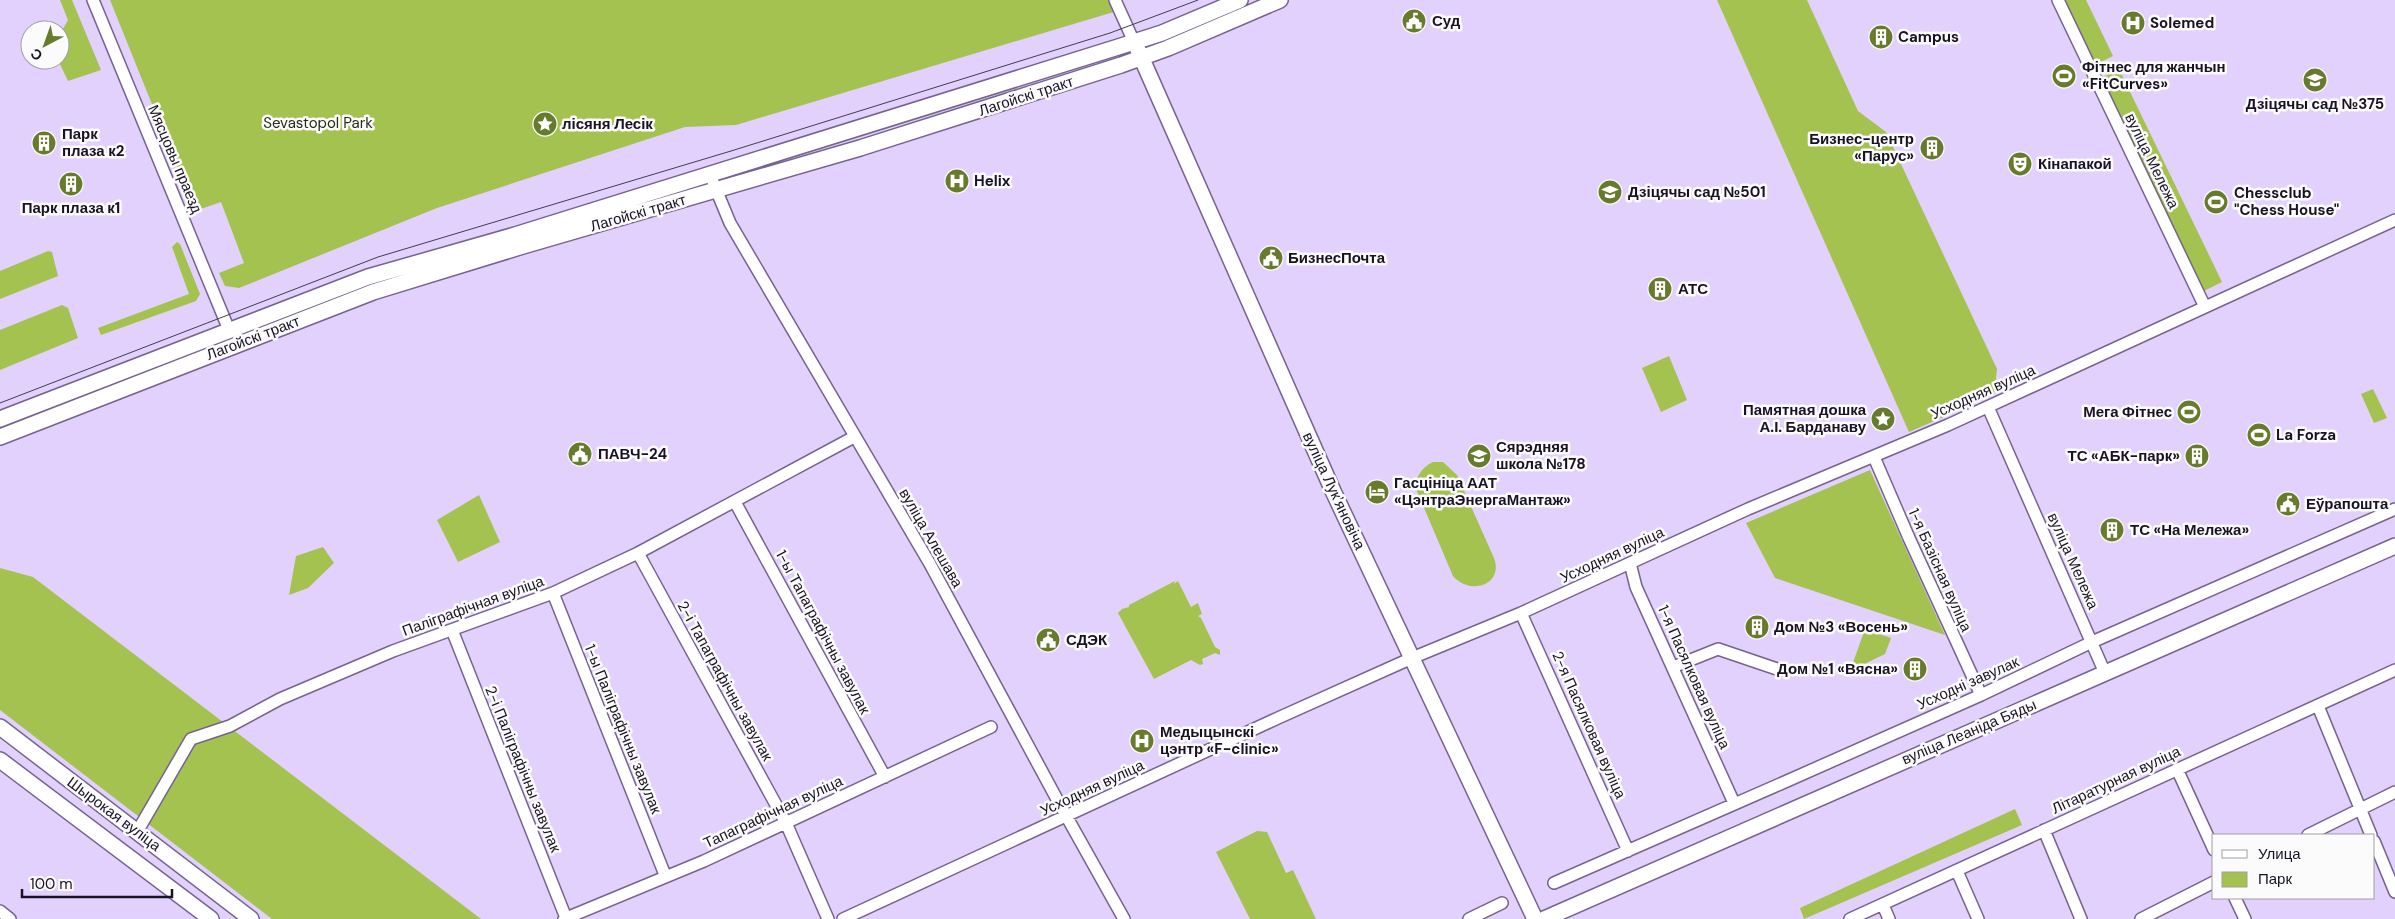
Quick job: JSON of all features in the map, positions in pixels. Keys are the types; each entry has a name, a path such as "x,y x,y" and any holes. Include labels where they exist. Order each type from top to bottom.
{"main road":[{"name":"Лагойскі тракт","path":"0,419 368,278 515,235 1134,42 1240,0"},
{"name":"Лагойскі тракт","path":"0,436 373,292 869,145 1141,59 1280,0"},
{"name":"вуліца Лукʼяновіча","path":"1134,42 1293,402 1535,919"},
{"path":"229,330 235,344"},
{"name":"вуліца Леаніда Бяды","path":"1544,919 2395,546"},
{"name":"Шырокая вуліца","path":"0,727 251,919"},
{"name":"Шырокая вуліца","path":"0,760 211,919"}],"street":[{"name":"Мясцовы праезд","path":"93,0 229,330"},
{"path":"1115,0 1134,42"},
{"name":"вуліца Мележа","path":"2058,0 2205,307"},
{"name":"вуліца Алешава","path":"711,173 730,223 934,571 1066,817 1124,919"},
{"name":"Усходняя вуліца","path":"842,919 1412,658 1521,612 1748,509 1988,407 2395,220"},
{"name":"вуліца Мележа","path":"1988,407 2105,673"},
{"name":"Паліграфічная вуліца","path":"137,832 191,740 230,726 280,699 384,655 553,593 638,553 854,437"},
{"name":"1-я Базісная вуліца","path":"1874,457 1980,695"},
{"name":"1-ы Тапаграфічны завулак","path":"736,502 885,777"},
{"name":"Усходні завулак","path":"1554,883 1980,695 2092,642 2395,509"},
{"name":"2-і Тапаграфічны завулак","path":"638,553 786,823 828,919"},
{"name":"1-я Пасялковая вуліца","path":"1630,563 1636,587 1734,803"},
{"name":"1-ы Паліграфічны завулак","path":"553,593 665,875"},
{"name":"2-я Пасялковая вуліца","path":"1521,612 1628,851"},
{"name":"2-і Паліграфічны завулак","path":"452,630 565,919"},
{"path":"1673,667 1718,649 1780,670"},
{"name":"Літаратурная вуліца","path":"1850,919 2395,670"},
{"path":"2318,706 2371,834"},
{"name":"Тапаграфічная вуліца","path":"565,919 665,875 704,861 991,727"},
{"path":"2177,769 2212,846"},
{"path":"2310,834 2395,792"},
{"path":"2044,830 2081,919"},
{"path":"2375,843 2395,892"},
{"path":"1957,871 1978,919"},
{"path":"2140,919 2212,883"},
{"path":"2235,899 2245,919"},
{"path":"1469,919 1502,903"},
{"path":"1883,904 1889,919"},
{"path":"0,911 10,919"}],"green space":[{"path":"60,0 72,0 101,70 68,81 63,70 70,70 70,20 68,20"},
{"name":"Sevastopol Park","path":"110,0 1111,0 1117,11 736,125 685,127 437,208 239,288 225,286 219,273 244,263 221,202 195,211"},
{"path":"1717,0 1807,0 1858,111 1886,132 1997,369 1994,395 1909,432"},
{"path":"2064,0 2086,0 2113,56 2095,65"},
{"path":"2119,69 2222,282 2204,291 2101,78"},
{"path":"177,242 180,244 200,294 196,301 101,335 98,328 189,294 172,247"},
{"path":"48,251 52,252 58,276 0,299 0,271"},
{"path":"62,305 68,308 78,338 0,370 0,330"},
{"path":"1669,356 1687,400 1661,412 1642,368"},
{"path":"2373,389 2387,418 2374,423 2361,394"},
{"path":"1433,462 1443,462 1457,475 1494,558 1496,567 1494,575 1484,585 1468,585 1460,582 1453,576 1416,489 1420,473"},
{"path":"1870,470 1945,635 1775,578 1746,523"},
{"path":"479,495 500,542 458,562 437,520"},
{"path":"323,547 334,563 308,588 289,595 296,556"},
{"path":"0,568 33,577 481,919 272,919 0,710"},
{"path":"1175,581 1174,584 1178,581 1191,607 1198,603 1202,614 1198,616 1201,618 1215,647 1220,650 1220,655 1215,653 1202,659 1203,664 1200,665 1191,660 1154,679 1118,613 1122,609 1129,607 1129,605"},
{"path":"1865,629 1891,638 1885,654 1850,671"},
{"path":"2015,809 2022,825 1804,919 1800,908"},
{"path":"1257,831 1267,832 1286,873 1293,870 1316,919 1250,919 1216,852"}],"tram line":[{"path":"0,403 378,257 731,151 1110,33 1198,0"}],"place":[{"name":"Суд","path":"1414,21"},
{"name":"Solemed","path":"2133,23"},
{"name":"Campus","path":"1881,37"},
{"name":"Фітнес для жанчын «FitCurves»","path":"2064,76"},
{"name":"Дзіцячы сад №375","path":"2315,80"},
{"name":"лісяня Лесік","path":"545,124"},
{"name":"Парк плаза к2","path":"44,143"},
{"name":"Бизнес-центр «Парус»","path":"1932,148"},
{"name":"Кінапакой","path":"2020,164"},
{"name":"Helix","path":"957,181"},
{"name":"Парк плаза к1","path":"71,184"},
{"name":"Дзіцячы сад №501","path":"1610,192"},
{"name":"Chessclub \"Chess House\"","path":"2216,202"},
{"name":"БизнесПочта","path":"1271,258"},
{"name":"АТС","path":"1660,289"},
{"name":"Мега Фітнес","path":"2189,412"},
{"name":"Памятная дошка А.І. Барданаву","path":"1883,419"},
{"name":"La Forza","path":"2259,435"},
{"name":"ПАВЧ-24","path":"580,454"},
{"name":"Сярэдняя школа №178","path":"1479,456"},
{"name":"ТС «АБК-парк»","path":"2197,456"},
{"name":"Гасцініца ААТ «ЦэнтраЭнергаМантаж»","path":"1377,492"},
{"name":"Еўрапошта","path":"2288,504"},
{"name":"ТС «На Мележа»","path":"2112,530"},
{"name":"Дом №3 «Восень»","path":"1757,627"},
{"name":"СДЭК","path":"1048,640"},
{"name":"Дом №1 «Вясна»","path":"1915,669"},
{"name":"Медыцынскі цэнтр «F-clinic»","path":"1142,741"}]}
